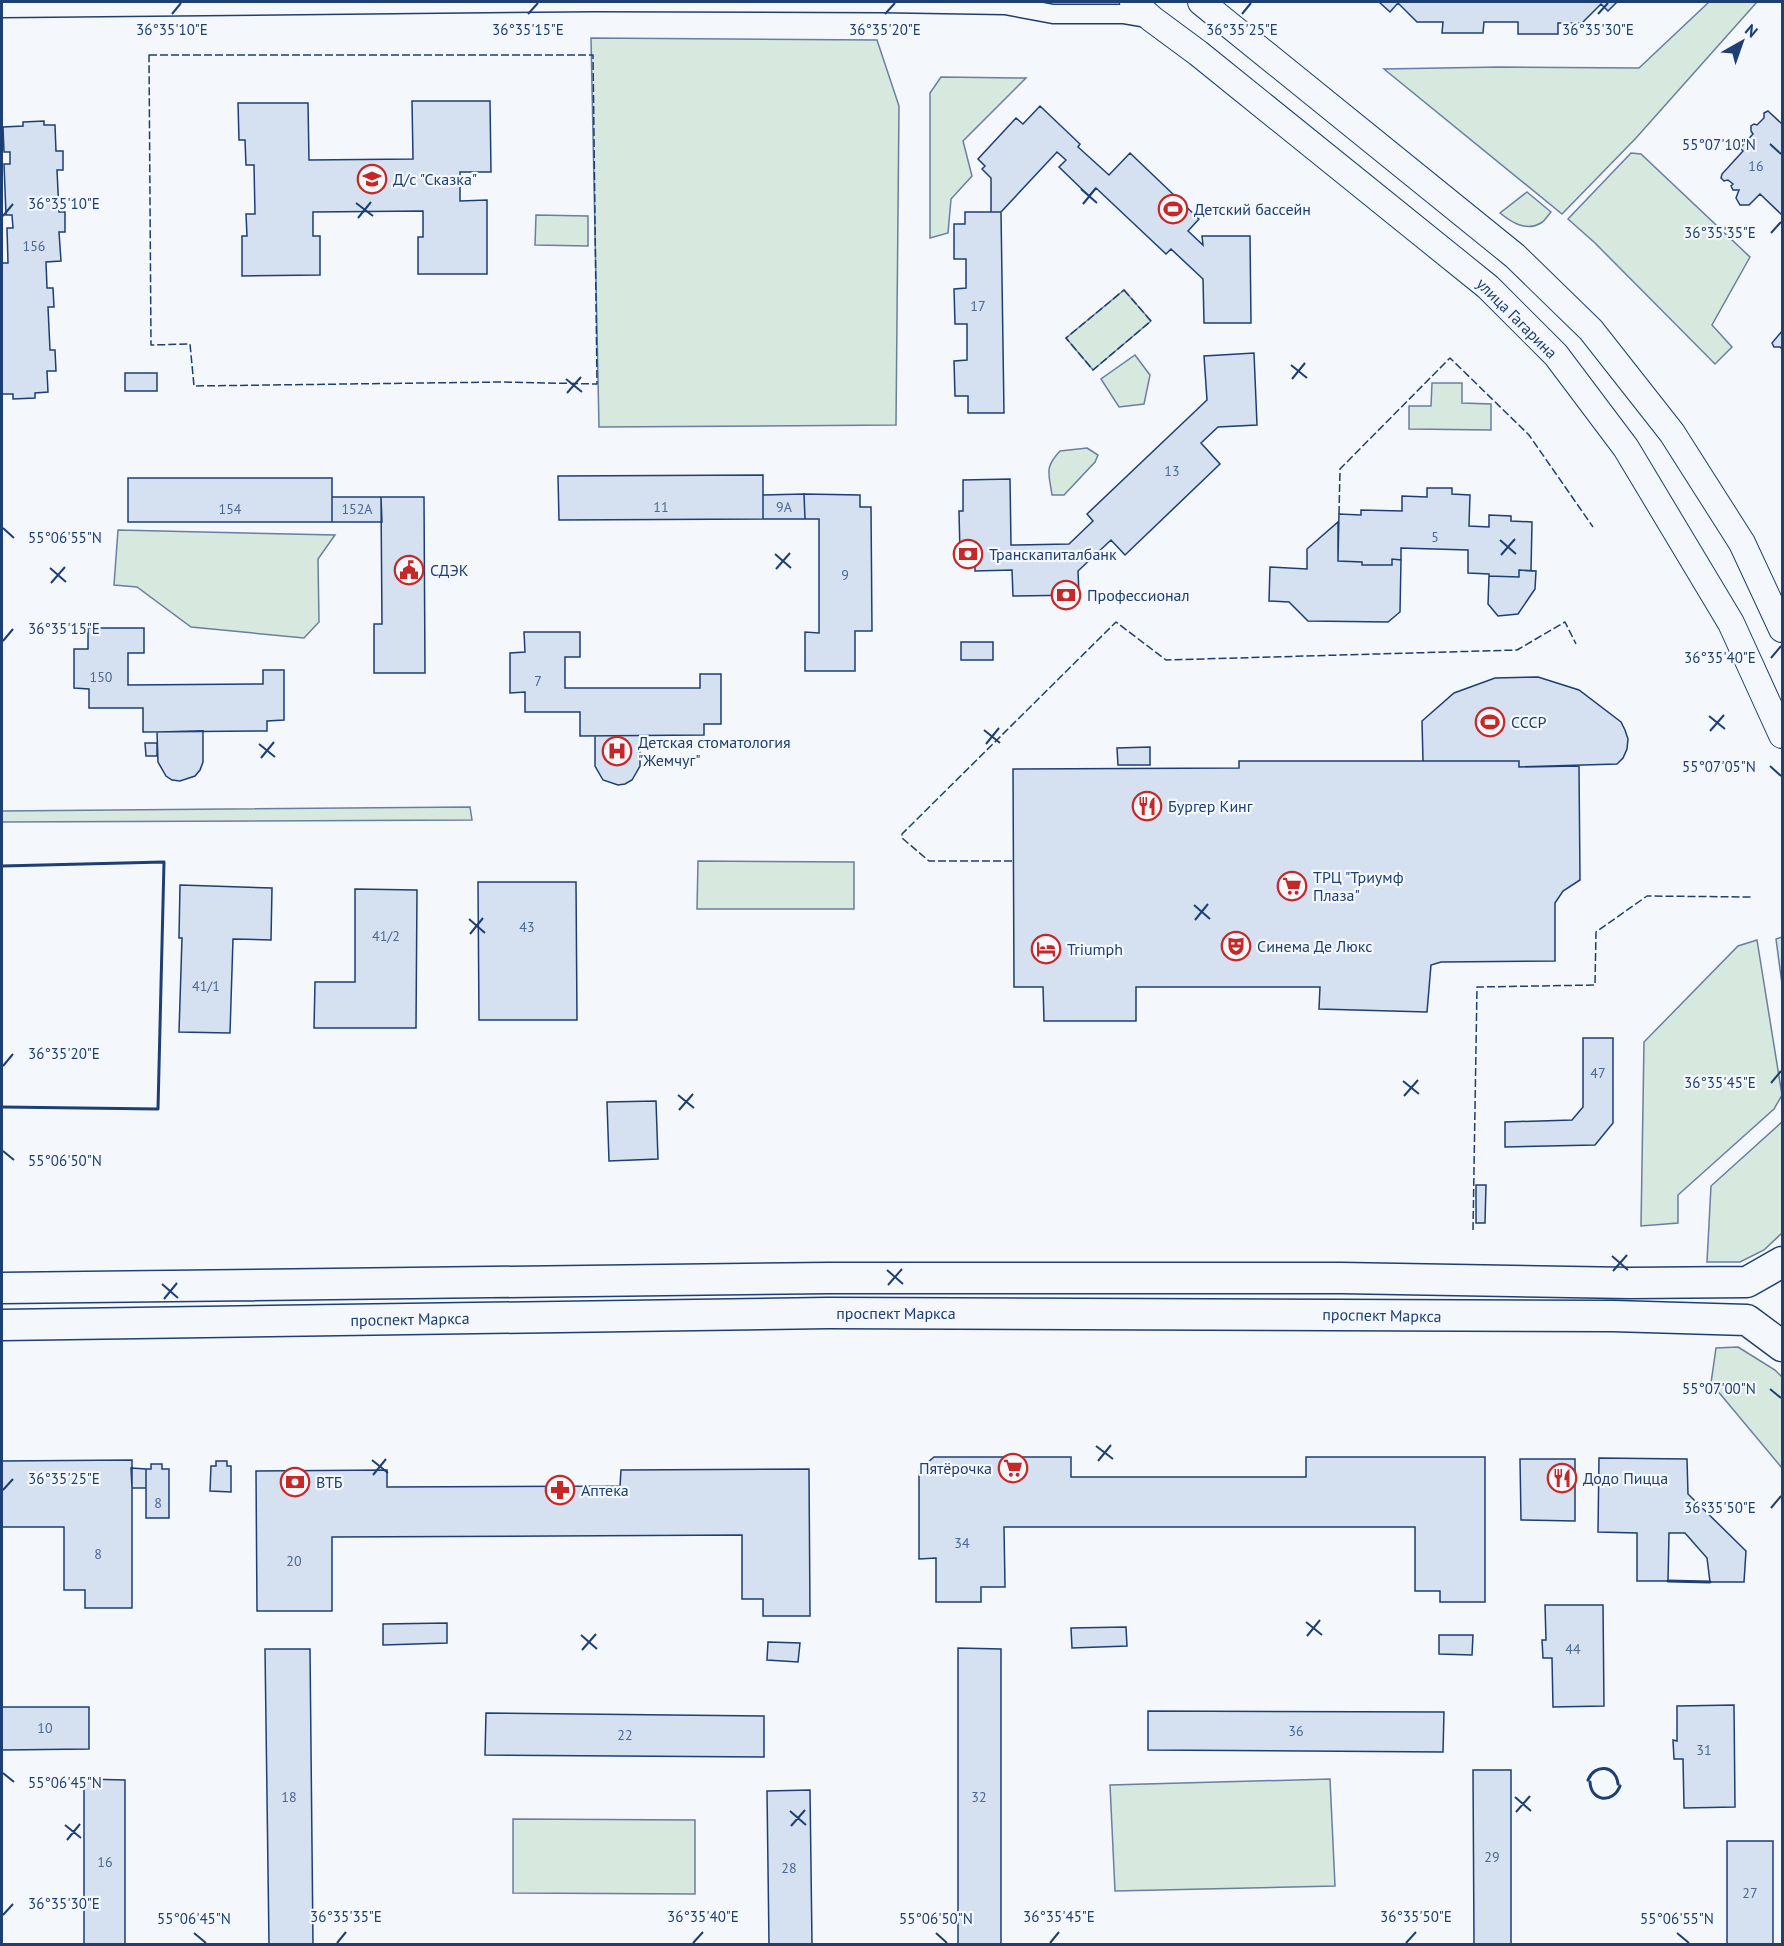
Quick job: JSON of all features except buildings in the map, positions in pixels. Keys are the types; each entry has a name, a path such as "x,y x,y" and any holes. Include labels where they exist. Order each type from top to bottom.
{"main road":[{"name":"улица Гагарина","path":"1133,2 1488,287 1556,355 1626,448 1731,623 1782,735"},
{"path":"1201,2 1515,256 1592,330 1672,433 1742,543 1782,629"},
{"path":"1488,287 1515,256"},
{"path":"2,1288 829,1278 1341,1278 1630,1283 1747,1282 1782,1262"},
{"name":"проспект Маркса","path":"2,1326 828,1313 1613,1316 1747,1320 1782,1346"}],"street":[{"path":"2,8 594,2 1009,3 1053,14 1123,14 1152,19"}],"shaded area":[{"path":"1709,2 1757,2 1636,138 1562,214 1384,69 1639,68"},
{"path":"591,38 877,40 899,106 896,425 599,427"},
{"path":"941,77 1026,78 963,141 972,176 951,199 948,233 930,238 930,93"},
{"path":"1631,153 1641,154 1750,257 1712,325 1732,347 1715,364 1595,243 1568,219"},
{"path":"1527,192 1551,212 1535,226 1524,226 1500,213"},
{"path":"536,215 588,216 588,246 535,245"},
{"path":"1124,290 1151,321 1093,370 1066,338"},
{"path":"1135,355 1150,375 1144,404 1119,407 1101,379"},
{"path":"1432,383 1462,383 1462,403 1491,404 1491,430 1409,429 1409,406 1431,406"},
{"path":"1087,448 1098,455 1095,462 1064,495 1052,495 1049,471 1055,457 1060,451"},
{"path":"118,530 335,535 318,559 319,622 304,638 191,627 137,587 114,585"},
{"path":"470,807 472,820 2,822 2,811"},
{"path":"698,861 854,862 854,909 697,909"},
{"path":"1782,937 1782,984 1776,939"},
{"path":"1757,940 1782,1095 1774,1109 1678,1195 1678,1223 1641,1226 1644,1042 1738,946"},
{"path":"1782,1122 1782,1233 1764,1250 1740,1262 1707,1262 1711,1186"},
{"path":"1738,1347 1775,1370 1782,1377 1782,1468 1711,1383 1716,1348"},
{"path":"1330,1779 1335,1886 1115,1891 1110,1785"},
{"path":"513,1819 695,1820 695,1894 513,1893"}],"fence":[{"path":"149,55 593,55 597,384 502,382 194,386 190,344 151,345 149,55"},
{"path":"1124,290 1151,321 1093,370 1066,338 1124,290"},
{"path":"1339,514 1340,469 1450,358 1529,435 1593,527"},
{"path":"1012,861 929,861 902,838 902,834 1116,622 1166,660 1517,650 1565,622 1576,644"},
{"path":"1473,1230 1477,987 1595,985 1596,932 1647,896 1752,897"}],"wall":[{"path":"2,866 164,862 158,1109 2,1107"},
{"path":"1668,1581 1710,1582"},
{"path":"1588,1780 1595,1771 1605,1769 1613,1773 1618,1784"},
{"path":"1590,1782 1594,1794 1603,1798 1612,1796 1620,1786"}],"place":[{"name":"Д/с \"Сказка\"","path":"372,179"},
{"name":"Детский бассейн","path":"1173,209"},
{"name":"Транскапиталбанк","path":"968,554"},
{"name":"СДЭК","path":"409,570"},
{"name":"Профессионал","path":"1066,595"},
{"name":"СССР","path":"1490,722"},
{"name":"Детская стоматология \"Жемчуг\"","path":"617,751"},
{"name":"Бургер Кинг","path":"1147,806"},
{"name":"ТРЦ \"Триумф Плаза\"","path":"1292,886"},
{"name":"Синема Де Люкс","path":"1236,946"},
{"name":"Triumph","path":"1046,949"},
{"name":"Пятёрочка","path":"1013,1468"},
{"name":"Додо Пицца","path":"1562,1478"},
{"name":"ВТБ","path":"295,1482"},
{"name":"Аптека","path":"560,1490"}]}
